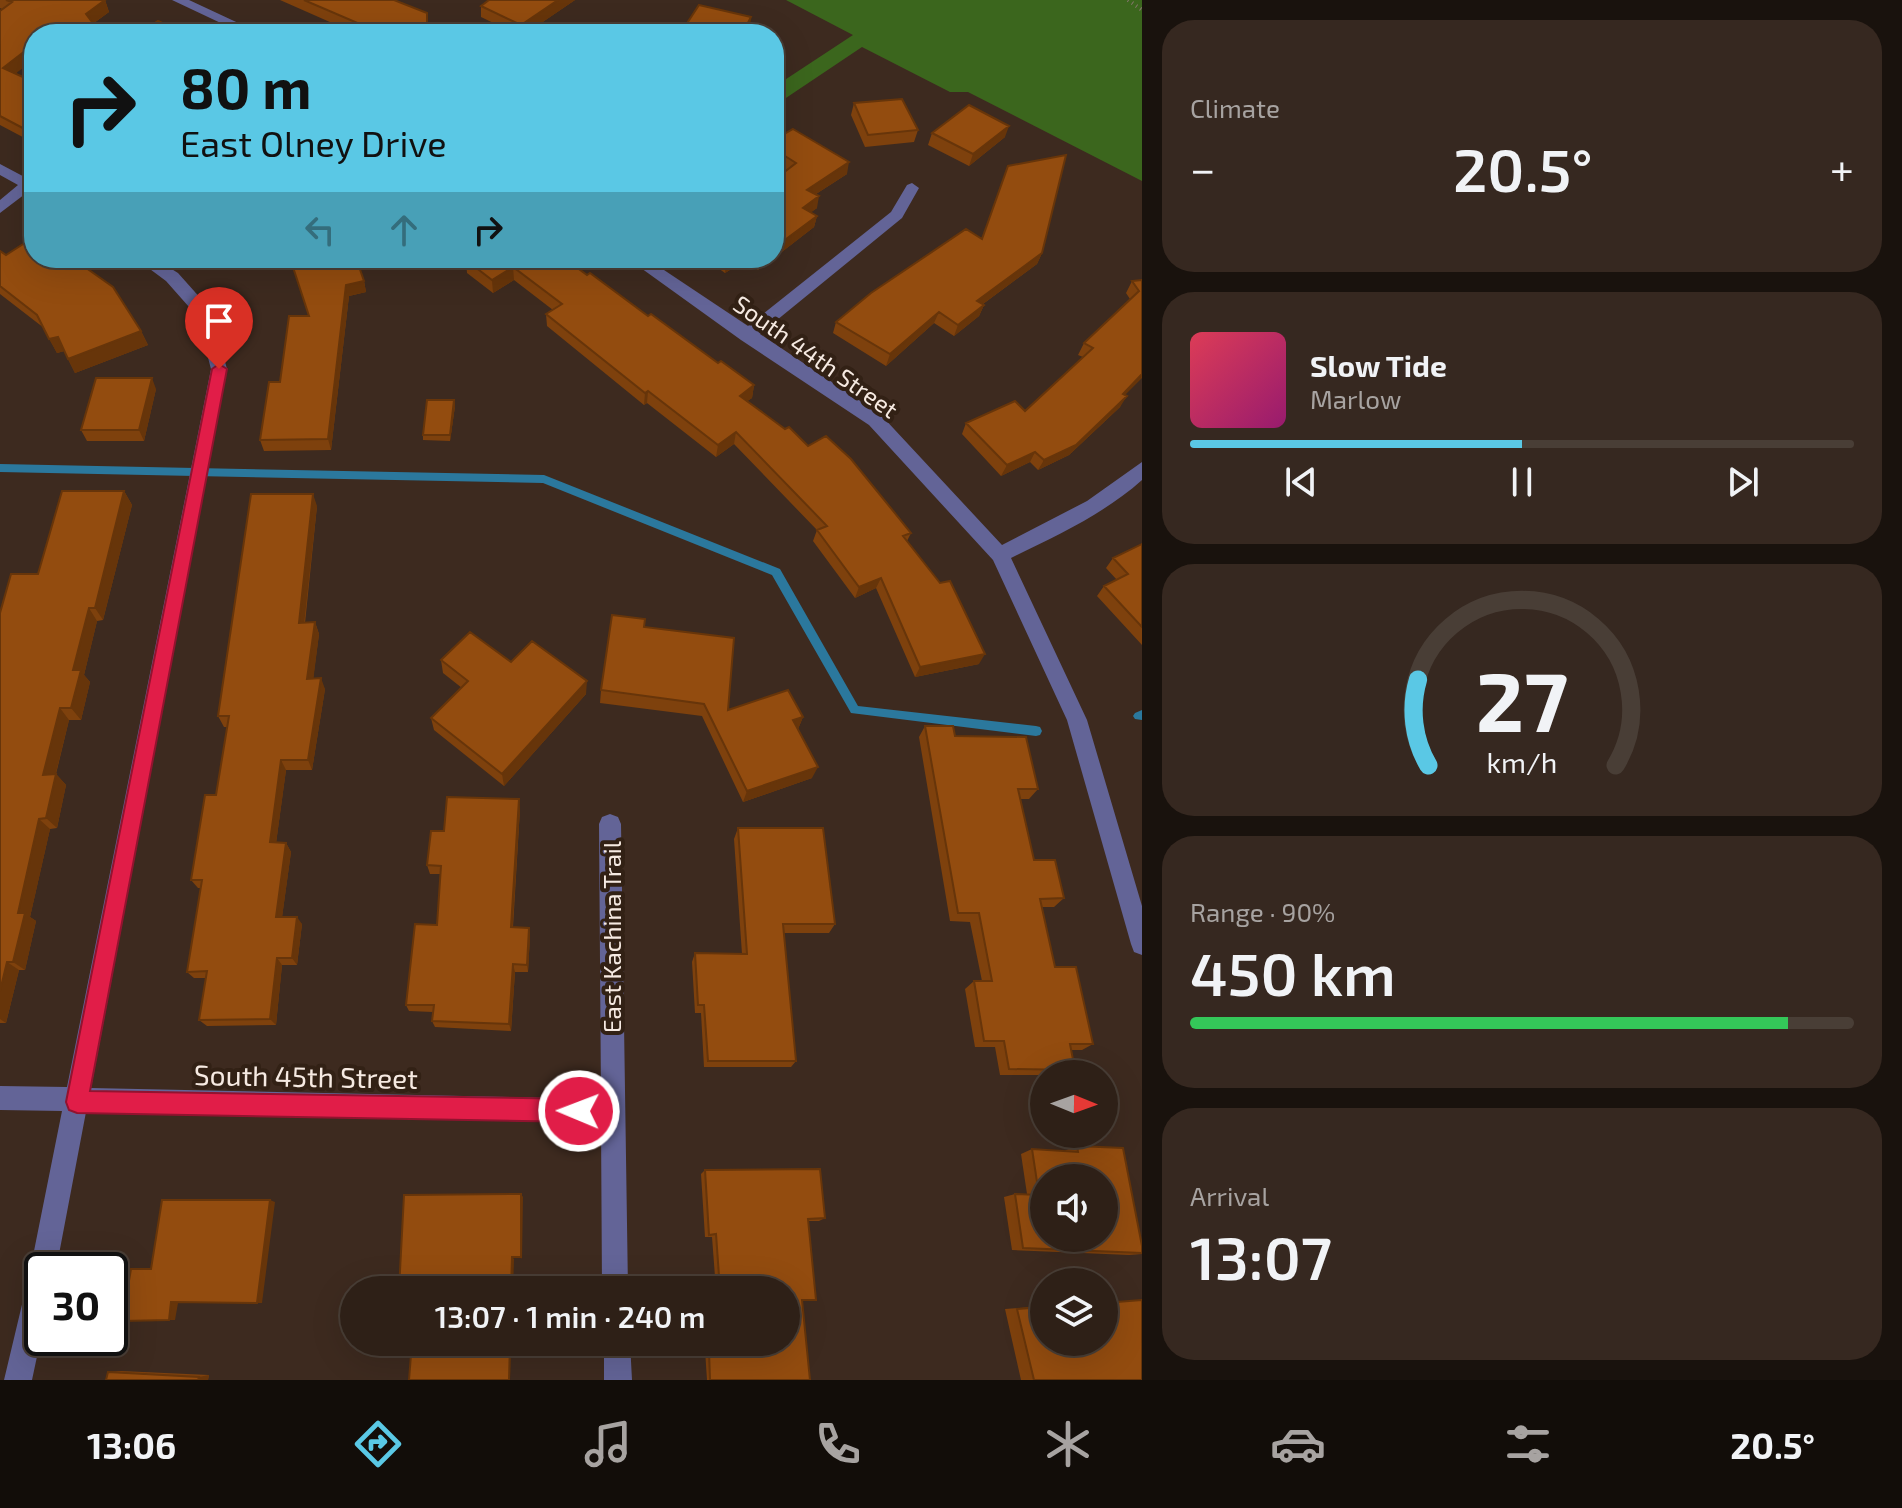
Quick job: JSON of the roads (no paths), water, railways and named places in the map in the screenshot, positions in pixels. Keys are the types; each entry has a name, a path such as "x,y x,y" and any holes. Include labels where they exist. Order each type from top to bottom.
{"street":[{"path":"178,0 232,24"},
{"path":"0,169 24,182"},
{"path":"747,336 897,215 912,188"},
{"path":"0,208 24,191"},
{"path":"46,1252 219,369 205,314 172,277 158,268"},
{"name":"South 44th Street","path":"649,268 875,420 1000,555 1077,720 1142,944"},
{"path":"1000,555 1042,535 1129,482 1142,469"},
{"name":"East Kachina Trail","path":"610,824 615,1276"},
{"name":"South 45th Street","path":"0,1098 611,1111"},
{"path":"18,1380 24,1353"},
{"path":"617,1356 618,1380"}],"waterway":[{"path":"0,468 544,479 776,572 855,710 1036,731"}]}
